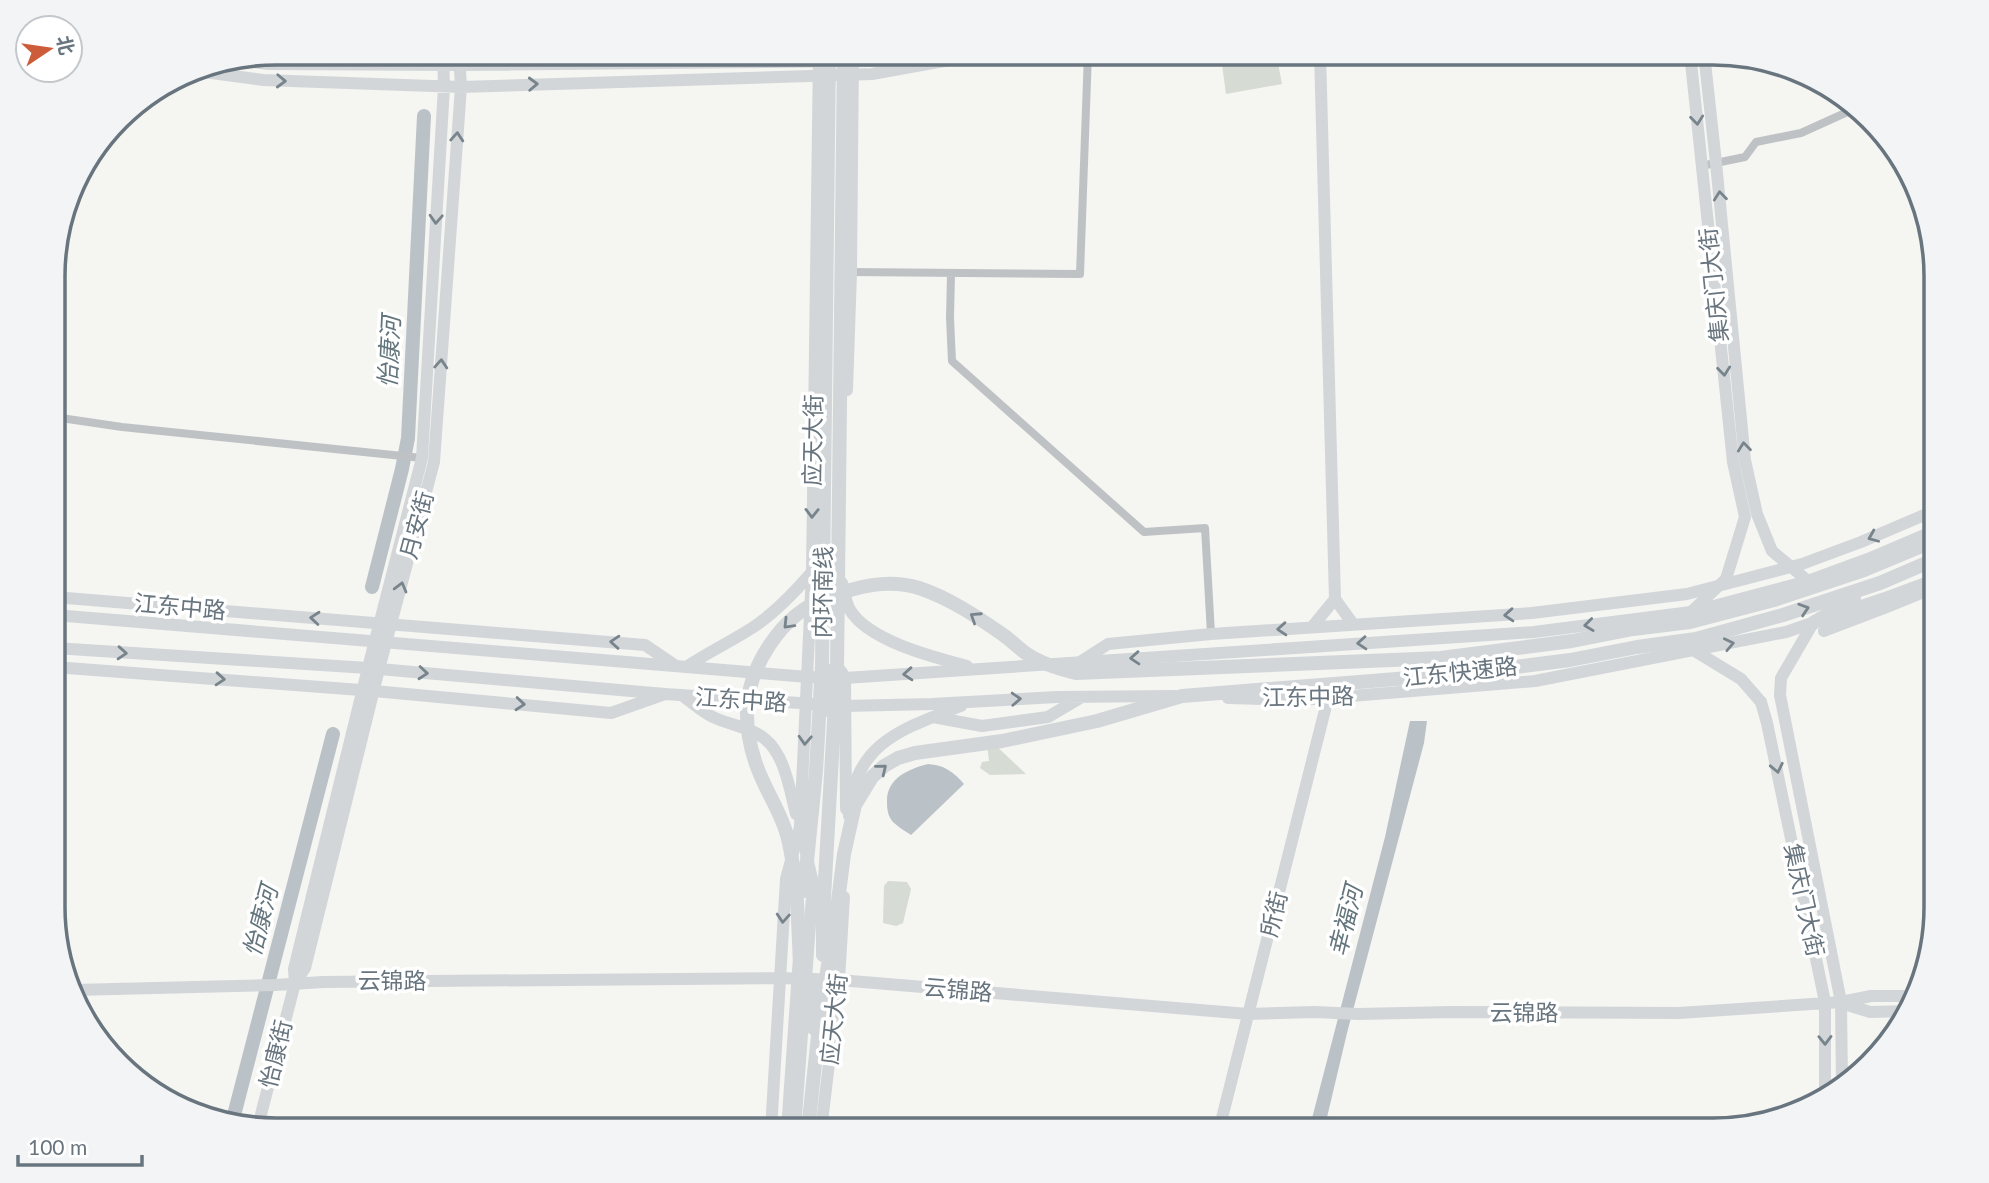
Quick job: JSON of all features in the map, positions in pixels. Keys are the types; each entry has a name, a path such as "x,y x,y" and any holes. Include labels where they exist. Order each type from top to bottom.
{"highway":[{"name":"内环南线","path":"789,1118 822,665 822,65"},
{"name":"内环南线","path":"811,1118 823,996 823,915 837,669 851,65"},
{"name":"江东快速路","path":"1078,667 1441,658 1572,641 1702,619 1774,600 1875,566 1924,545"},
{"name":"江东快速路","path":"823,996 844,854 855,805 872,777 898,758 1097,721 1182,696 1460,674 1570,660 1637,646 1696,639 1783,615 1880,583 1924,564"},
{"path":"1808,581 1875,566"},
{"path":"1819,627 1880,583"},
{"path":"800,965 796,874 787,835 755,763 747,712 752,682 762,659 774,638 793,617 814,603 864,586 901,585 918,588 946,600 1003,635 1028,654 1056,668 1078,667"}],"street":[{"path":"386,624 422,458 444,65"},
{"name":"月安街","path":"368,690 434,462 461,87 460,65"},
{"path":"216,74 263,80 461,87 755,65"},
{"name":"应天大街","path":"773,1118 786,879 800,827 807,704 822,65"},
{"name":"应天大街","path":"802,1118 829,678 834,659 840,579 850,272 851,65"},
{"path":"858,65 872,74 919,65"},
{"path":"850,272 1080,274 1088,65"},
{"path":"1320,65 1335,599 1353,625"},
{"name":"集庆门大街","path":"1691,65 1733,462 1751,515"},
{"name":"集庆门大街","path":"1705,65 1751,515"},
{"path":"1702,166 1745,157 1756,142 1801,132 1847,112"},
{"path":"951,274 952,361 1144,532 1205,528 1211,634"},
{"path":"65,418 122,427 422,458"},
{"path":"1751,515 1772,551 1808,581"},
{"path":"1691,612 1727,579 1751,515"},
{"name":"江东中路","path":"1078,667 1108,644 1211,634 1532,613 1687,594 1791,567 1861,542 1924,515"},
{"name":"江东中路","path":"65,616 845,678 978,669 1078,667 1534,632 1691,612 1808,581 1924,535"},
{"path":"681,667 753,628 790,597 812,572"},
{"path":"840,579 850,609 886,639 940,659 978,669"},
{"name":"江东中路","path":"1819,627 1924,583"},
{"name":"江东中路","path":"65,649 373,669 828,706 1160,695 1302,700 1535,681 1819,627 1887,607 1924,592"},
{"name":"江东中路","path":"65,598 645,645 681,667"},
{"path":"1312,627 1335,599"},
{"name":"集庆门大街","path":"1819,627 1781,678 1780,695 1841,1003 1842,1074"},
{"name":"集庆门大街","path":"1695,651 1741,679 1761,702 1825,1002 1825,1086"},
{"path":"834,659 845,678"},
{"name":"江东中路","path":"65,671 368,690 611,713 665,694"},
{"name":"应天大街","path":"822,1118 839,980 847,851 845,678"},
{"name":"怡康街","path":"260,1117 295,983 294,969 368,690"},
{"path":"681,695 713,717 765,739 778,757 789,780 800,827"},
{"path":"933,717 982,726 1037,719 1048,717 1082,696"},
{"name":"所街","path":"1222,1118 1328,698"},
{"path":"847,851 850,795 861,767 876,747 899,733 971,702"},
{"name":"应天大街","path":"796,1118 810,979 813,883 800,827"},
{"name":"云锦路","path":"82,990 295,983 779,978 839,980 1248,1014 1679,1013 1825,1002 1841,1003 1870,1012 1897,1011"},
{"path":"810,979 810,1118"},
{"name":"云锦路","path":"1841,1003 1871,996 1905,996"}],"shaded area":[{"path":"1222,65 1278,65 1282,84 1226,94"},
{"path":"1410,721 1427,721 1424,743 1327,1118 1312,1118 1385,837"},
{"path":"991,741 1026,774 990,775 980,768 982,762 989,761 987,743"},
{"path":"928,764 948,770 964,784 911,835 890,817 887,808 888,794 894,781 900,776"},
{"path":"888,881 907,882 911,889 903,923 896,926 883,923 884,886"}],"waterway":[{"name":"怡康河","path":"372,587 408,438 424,116"},
{"name":"怡康河","path":"234,1113 333,734"}],"water label":[{"name":"幸福河","path":"1346,921"}]}
